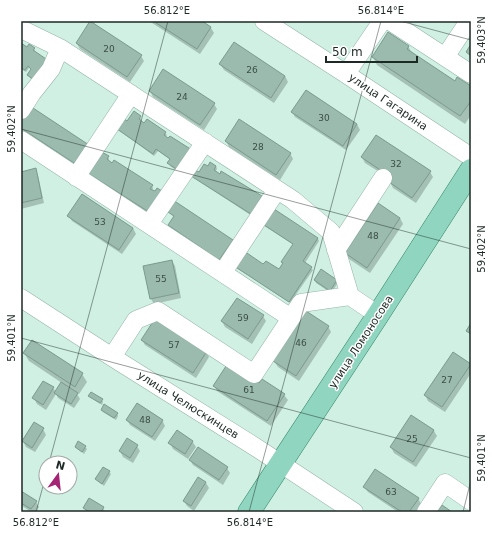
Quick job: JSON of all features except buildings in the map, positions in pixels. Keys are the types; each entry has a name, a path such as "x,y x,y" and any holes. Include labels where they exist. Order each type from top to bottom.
{"main road":[{"name":"улица Ломоносова","path":"249,512 471,170"}],"street":[{"name":"улица Гагарина","path":"264,21 471,157"},
{"path":"346,74 382,21"},
{"path":"390,21 471,74"},
{"path":"445,57 469,21"},
{"path":"21,29 60,48 293,200 331,232 350,296 378,315"},
{"path":"21,110 51,69 60,48"},
{"path":"76,177 131,94"},
{"path":"21,140 291,318"},
{"path":"149,224 204,142"},
{"path":"336,250 383,178"},
{"path":"223,272 277,190"},
{"path":"112,357 136,320 158,311 254,374 301,303 350,296"},
{"name":"улица Челюскинцев","path":"21,298 281,463 332,506 354,512"},
{"path":"426,512 445,483 471,501"}]}
